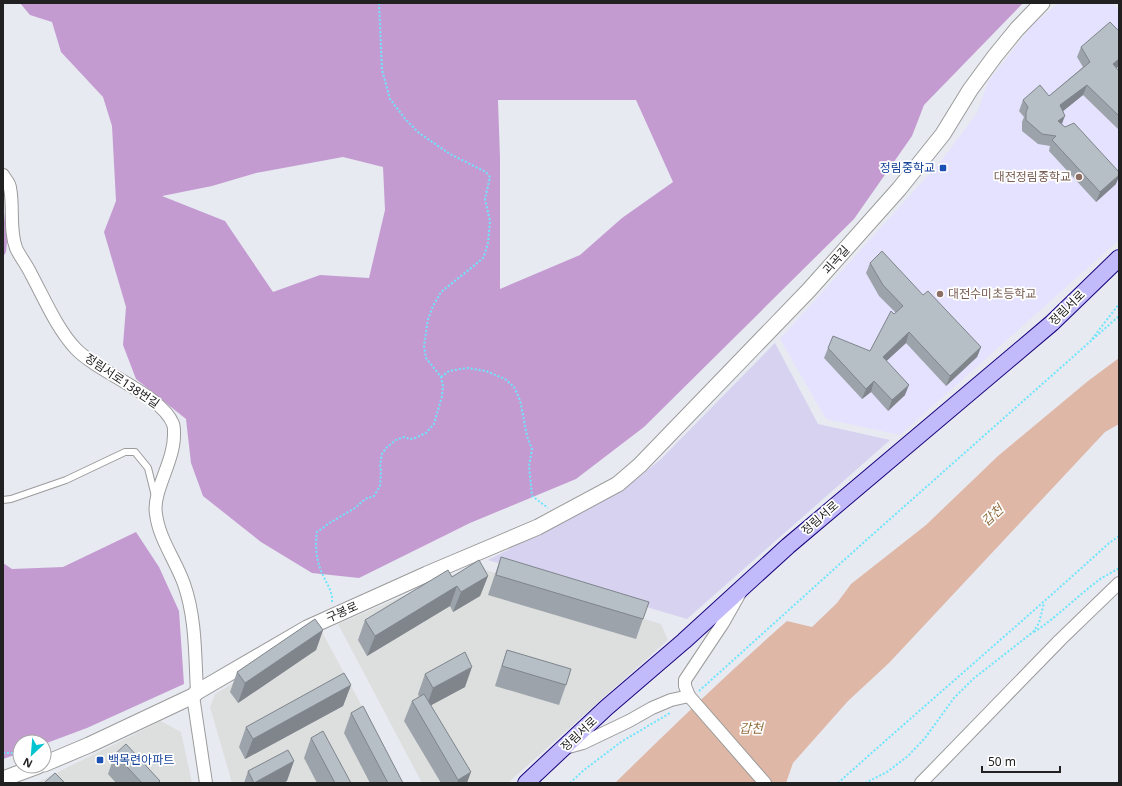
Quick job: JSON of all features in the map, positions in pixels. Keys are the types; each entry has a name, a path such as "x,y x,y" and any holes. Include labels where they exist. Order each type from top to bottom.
{"main road":[{"name":"정림서로","path":"526,783 606,708 684,641 788,546 1052,323 1119,258"}],"street":[{"name":"괴곡길","path":"603,493 618,484 640,465 809,290 866,227 944,134 970,90 1017,28 1042,3"},
{"name":"정림서로138번길","path":"3,175 10,186 16,248 63,332 76,349 91,363 155,402 166,412 173,424 174,441 170,461 156,500 155,514 162,535 184,583 191,607 195,694 206,783"},
{"name":"구봉로","path":"52,761 89,745 195,694 307,628 427,574 538,527 603,493"},
{"path":"921,783 1060,640 1119,583"},
{"path":"742,589 737,600 685,680 685,686 691,699 765,783"},
{"path":"564,748 583,743 671,700 691,699"},
{"path":"11,779 21,774"}],"lane":[{"path":"3,500 12,499 66,480 125,452 135,452 148,468 156,500"}],"path":[{"path":"327,619 332,605 332,597 330,587 322,574 319,565 316,542 317,532 365,500 374,496 380,486 380,464 382,454 386,448 396,440 404,437 410,439 416,438 426,433 434,424 442,396 443,386 441,377 426,358 424,346 428,319 441,292 483,258 488,243 490,221 485,199 490,177 486,172 450,154 419,133 406,120 390,98 382,70 381,18 379,3"},
{"path":"1089,343 1119,304"},
{"path":"691,699 1119,316"},
{"path":"441,377 449,371 467,368 486,371 505,379 514,387 520,400 527,436 532,449 529,466 532,496 559,516"},
{"path":"838,783 927,703 1119,536"},
{"path":"865,783 887,772 908,756 925,738 954,698 973,679 1033,632 1054,618 1096,582 1119,568"},
{"path":"1033,632 1039,623 1044,602"},
{"path":"570,783 584,770 621,742 675,710"}],"shaded area":[{"path":"20,3 1023,3 924,105 912,136 854,219 644,427 576,479 470,523 359,578 312,573 261,542 203,496 191,463 186,419 136,379 123,345 126,307 104,232 116,201 112,126 103,97 61,52 52,22 30,15","holes":["498,100 636,100 673,182 622,218 580,255 500,289 500,158","343,157 383,167 385,210 369,278 320,275 273,292 225,221 162,196 212,186 256,173"]},
{"name":"대전수미초등학교","path":"1059,3 1111,3 1119,10 1119,240 900,435 826,419 780,339 942,160 977,113 988,82 1033,24"},
{"path":"3,203 7,241 6,252 3,257"},
{"path":"775,343 818,424 890,440 687,619 488,560 621,492 661,459"},
{"path":"136,532 159,567 179,611 184,684 87,728 52,741 52,734 12,734 12,756 3,759 3,563 12,569 63,567"},
{"path":"473,566 661,624 668,640 508,783 422,783 338,624"},
{"path":"321,630 403,783 232,783 210,707 215,694"},
{"name":"백목련아파트","path":"161,721 181,732 192,783 36,783"}],"water":[{"name":"갑천","path":"1119,358 1119,424 1105,432 889,663 848,701 793,763 786,783 615,783 700,701 787,621 812,627 837,603 851,584 926,525 998,456 1088,381"}],"building":[{"path":"1110,22 1119,31 1119,59 1113,64 1119,71 1119,116 1087,85 1060,105 1065,116 1058,121 1065,127 1074,123 1119,172 1119,175 1100,192 1052,140 1056,136 1042,134 1026,120 1026,112 1028,107 1023,100 1040,85 1049,96 1090,62 1081,47"},
{"path":"882,251 923,295 928,291 981,347 950,376 909,332 883,357 909,385 892,400 874,381 866,389 828,348 833,336 870,351 891,311 894,314 903,306 883,285 870,263"},
{"path":"501,557 649,602 643,619 496,575"},
{"path":"479,560 488,576 461,592 457,586 375,636 365,620 448,570 452,577"},
{"path":"315,619 323,630 245,683 237,672"},
{"path":"507,650 571,669 566,685 502,666"},
{"path":"465,652 472,667 433,688 425,674"},
{"path":"344,673 351,685 253,739 246,727"},
{"path":"424,694 471,772 458,780 412,701"},
{"path":"363,706 403,783 388,783 351,713"},
{"path":"323,731 351,783 335,783 311,738"},
{"path":"126,744 160,781 158,783 142,783 115,754"},
{"path":"288,750 294,761 254,783 248,771"},
{"path":"55,773 65,783 44,783"}],"place":[{"name":"정림중학교","path":"943,168"},
{"name":"대전정림중학교","path":"1079,177"},
{"name":"대전수미초등학교","path":"940,294"},
{"name":"백목련아파트","path":"100,760"}]}
